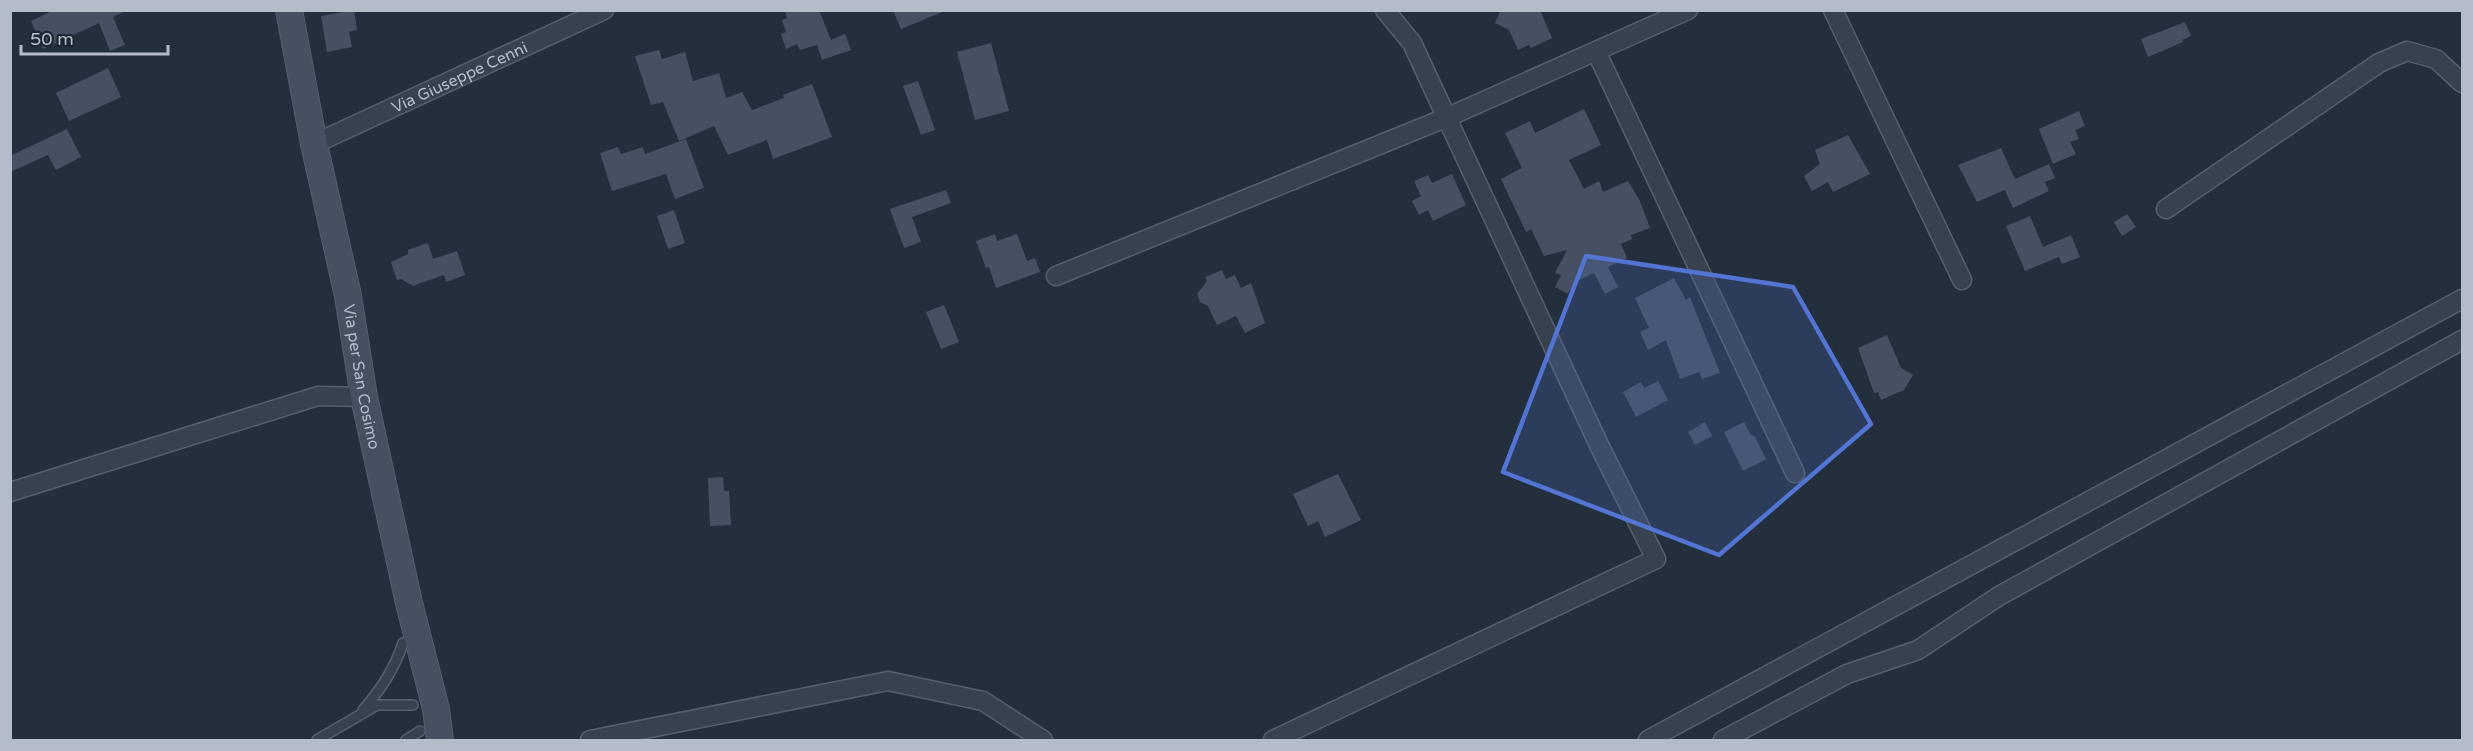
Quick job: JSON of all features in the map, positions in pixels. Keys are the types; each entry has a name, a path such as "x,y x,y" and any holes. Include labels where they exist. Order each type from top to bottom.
{"street":[{"name":"Via per San Cosimo","path":"289,10 314,144 348,297 364,397 409,603 436,709 430,736"},
{"name":"Via Giuseppe Cenni","path":"314,144 604,10"},
{"path":"1273,741 1656,559 1599,446 1412,42 1385,10"},
{"path":"1056,276 1448,117 1689,10"},
{"path":"1833,10 1962,280"},
{"path":"1596,51 1795,473"},
{"path":"2166,209 2379,63 2407,51 2436,59 2463,83"},
{"path":"1648,741 2463,299"},
{"path":"1723,741 1847,674 1918,650 1999,596 2463,340"},
{"path":"10,492 318,396 364,397"},
{"path":"590,741 888,681 983,701 1042,741"}],"lane":[{"path":"317,741 345,725 360,713 387,680 403,643"},
{"path":"360,713 377,705 413,705"},
{"path":"406,741 430,736"}],"highlighted area":[{"path":"1586,256 1793,287 1871,424 1719,555 1503,472"}],"building":[{"path":"54,10 127,10 113,17 125,45 110,51 99,23 43,49 31,21"},
{"path":"354,10 357,30 349,32 352,47 327,52 321,16"},
{"path":"785,10 819,10 831,40 845,34 851,50 822,60 817,45 800,50 797,44 786,49 781,34 786,32 782,20 787,18"},
{"path":"893,10 945,10 945,11 901,29"},
{"path":"1501,10 1540,10 1552,38 1531,48 1529,45 1518,50 1509,30 1495,23"},
{"path":"2185,22 2191,36 2182,40 2183,42 2148,57 2141,39"},
{"path":"991,43 1009,111 975,120 957,52"},
{"path":"659,50 662,59 685,52 693,81 719,73 726,98 742,92 752,110 812,84 832,137 773,159 767,140 728,155 714,126 679,141 663,102 651,105 635,56"},
{"path":"108,68 121,97 69,121 56,93"},
{"path":"918,81 935,130 921,135 903,86"},
{"path":"1584,109 1601,145 1569,160 1584,189 1599,181 1603,192 1628,181 1640,201 1650,228 1631,235 1632,239 1621,244 1627,258 1608,267 1618,287 1605,294 1594,273 1579,280 1576,279 1568,294 1555,287 1561,275 1555,273 1567,250 1544,256 1531,229 1526,232 1501,179 1522,168 1505,133 1530,121 1535,133"},
{"path":"2079,111 2085,126 2075,130 2079,139 2070,142 2076,154 2053,164 2039,129"},
{"path":"67,129 81,157 56,170 48,155 10,172 10,156"},
{"path":"1848,135 1870,174 1833,192 1828,182 1812,191 1804,176 1820,164 1815,150"},
{"path":"686,139 704,188 675,199 666,174 612,191 600,153 618,147 621,154 643,147 645,154"},
{"path":"2001,148 2015,179 2049,164 2055,178 2045,182 2049,191 2013,208 2005,190 1977,202 1958,165"},
{"path":"1452,174 1466,205 1433,221 1428,210 1419,215 1412,201 1421,196 1414,181 1428,175 1432,183"},
{"path":"946,190 951,203 912,217 921,242 904,248 890,209"},
{"path":"674,210 685,243 668,249 657,216"},
{"path":"2127,214 2136,227 2122,236 2114,222"},
{"path":"2030,216 2043,247 2071,235 2080,257 2062,264 2059,257 2025,271 2006,226"},
{"path":"995,234 997,241 1017,234 1027,261 1035,258 1040,272 996,288 976,241"},
{"path":"428,243 433,259 457,251 465,275 446,282 444,275 413,286 401,279 397,280 391,262 408,254 408,250"},
{"path":"1222,270 1226,279 1235,275 1241,288 1251,283 1265,323 1245,333 1236,316 1217,325 1208,306 1200,302 1197,294 1207,281 1205,277"},
{"path":"1674,278 1686,300 1690,297 1720,373 1702,379 1699,372 1680,379 1666,340 1648,350 1640,332 1649,328 1635,298"},
{"path":"944,305 959,342 941,349 926,312"},
{"path":"1887,335 1901,368 1913,375 1904,390 1881,400 1878,392 1874,393 1858,348"},
{"path":"1658,381 1668,400 1636,417 1623,392 1641,382 1644,388"},
{"path":"1705,422 1712,436 1695,445 1688,432"},
{"path":"1744,422 1766,459 1743,471 1724,432"},
{"path":"1338,474 1361,520 1325,537 1318,521 1308,526 1293,494"},
{"path":"723,477 724,491 729,491 731,525 710,526 708,478"}]}
